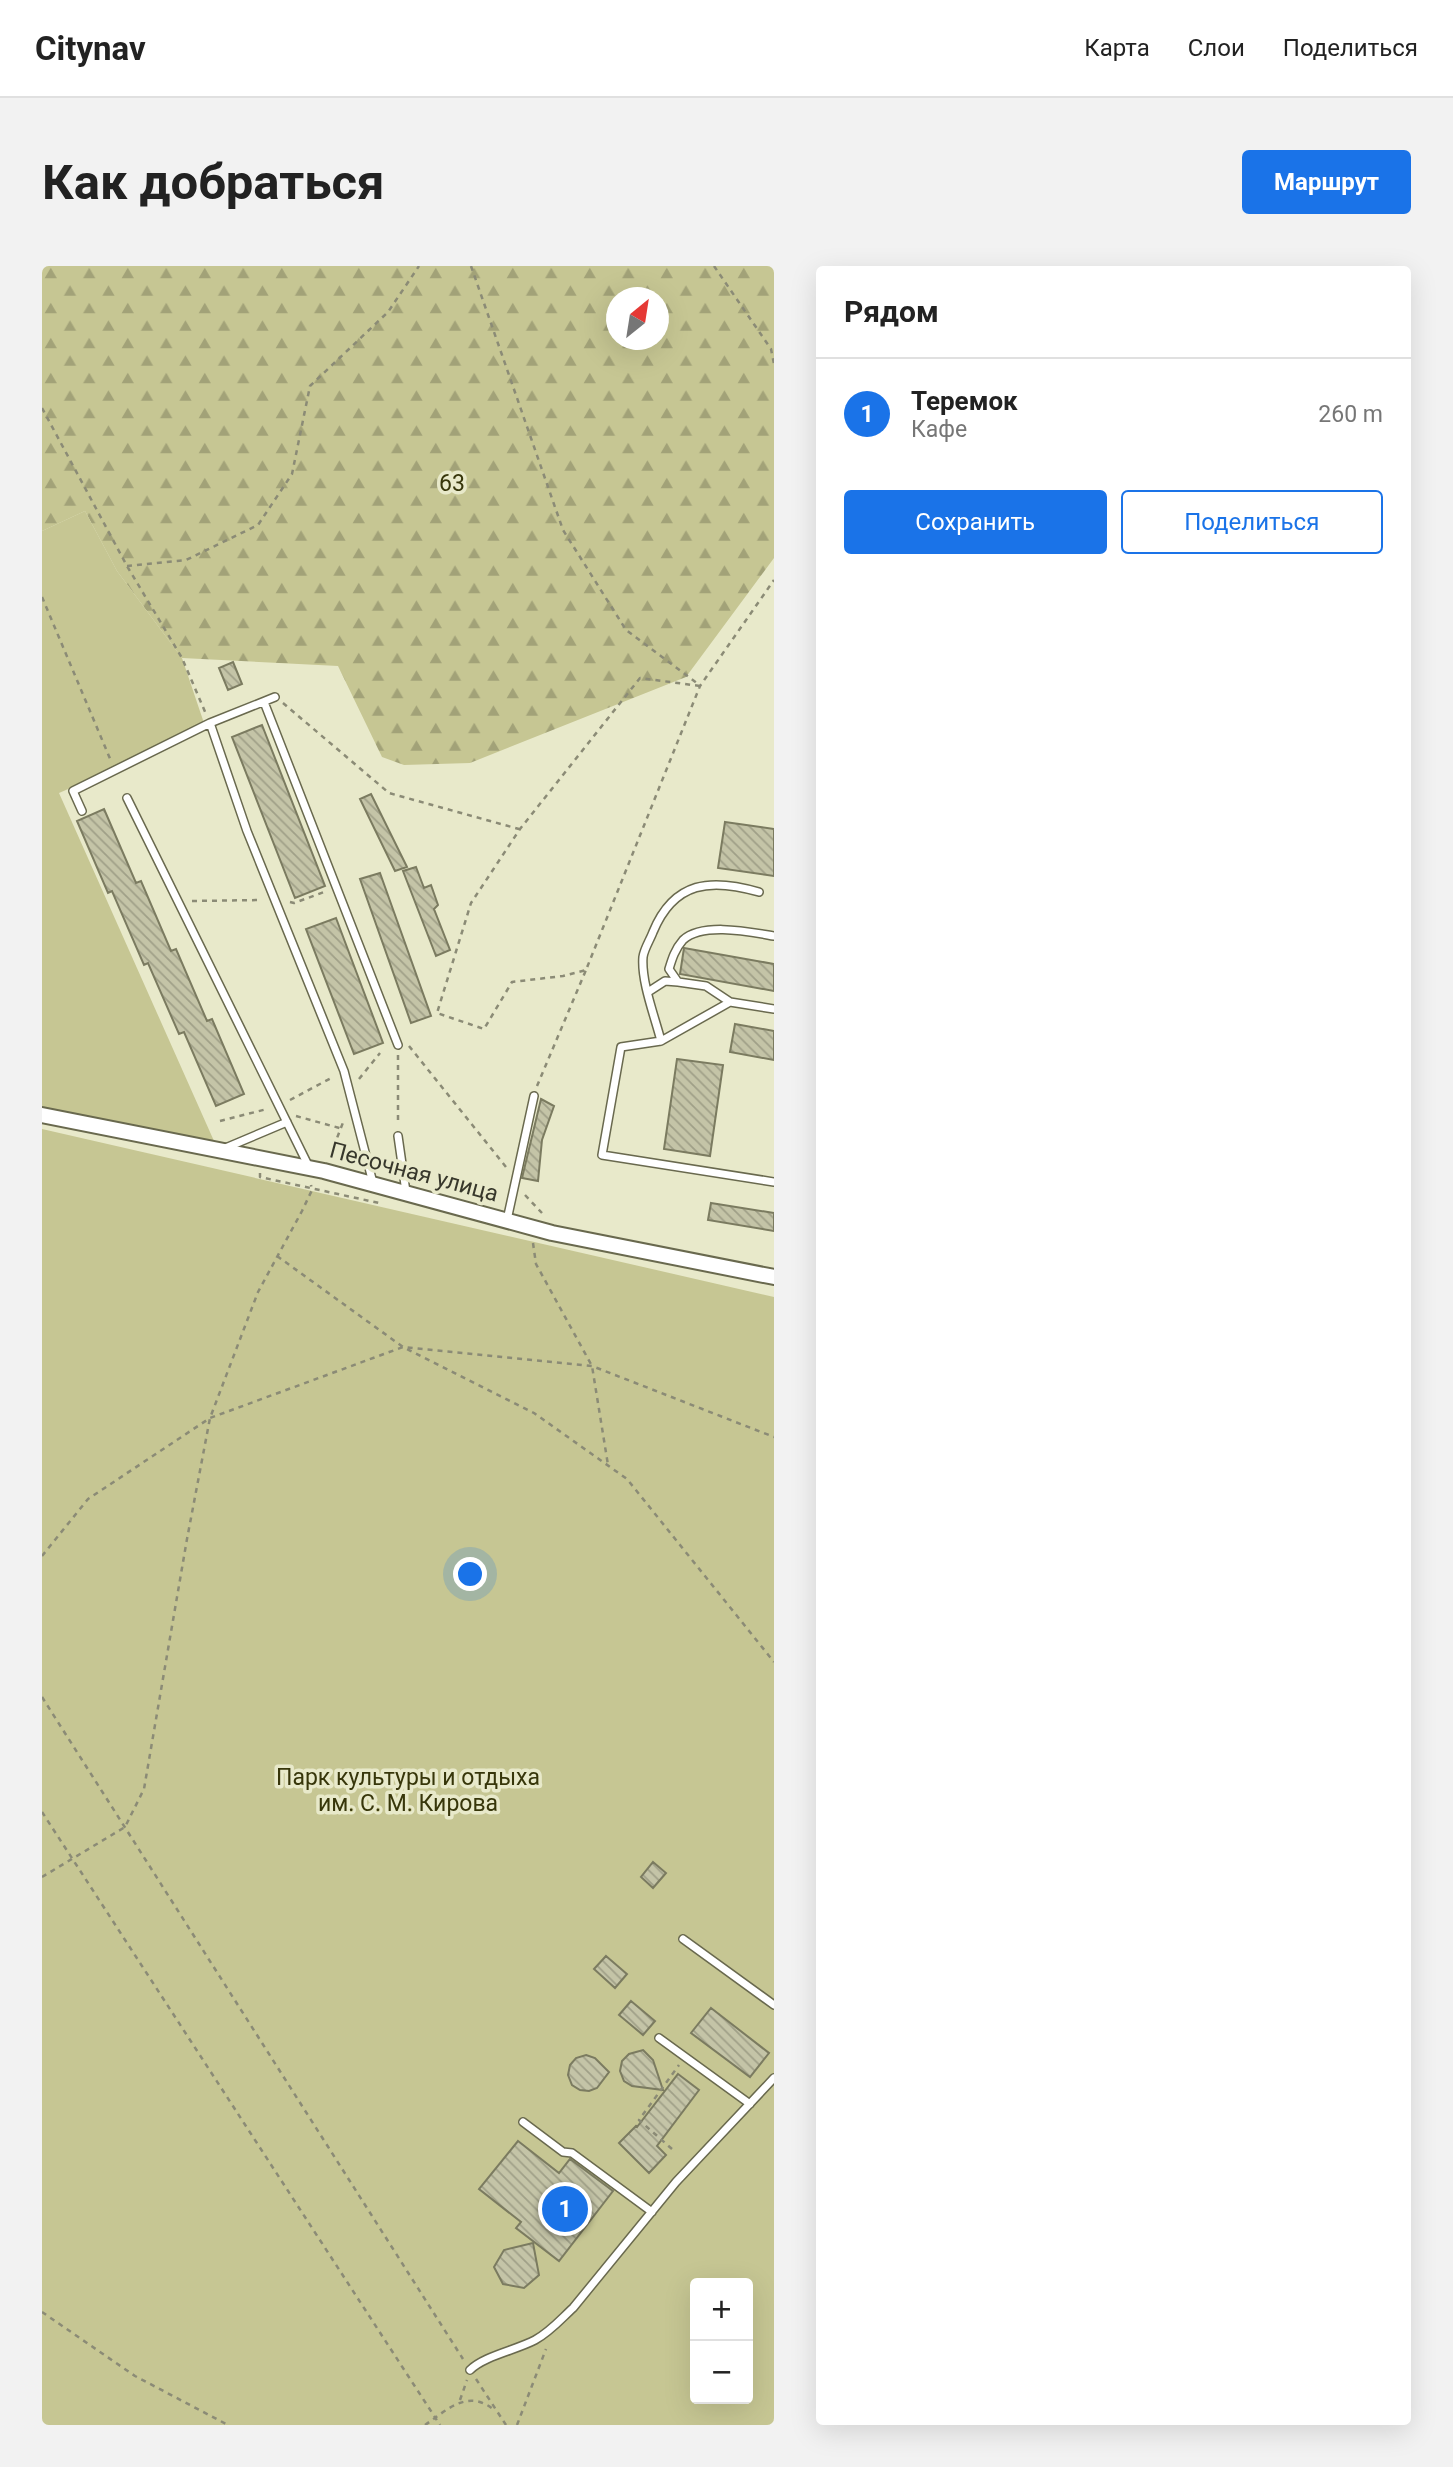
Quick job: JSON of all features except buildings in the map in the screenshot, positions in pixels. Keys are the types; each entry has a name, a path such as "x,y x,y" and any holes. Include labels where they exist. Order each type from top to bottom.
{"street":[{"name":"Песочная улица","path":"42,1115 309,1168 552,1233 774,1277"}],"lane":[{"path":"82,811 73,791 210,723 275,697"},
{"path":"264,702 336,887 401,1043"},
{"path":"210,723 247,831 344,1071 373,1184"},
{"path":"127,798 309,1168"},
{"path":"661,1041 648,992 643,956 658,920 678,896 700,885 731,884 759,892"},
{"path":"678,982 669,970 674,952 685,938 702,932 732,929 774,936"},
{"path":"648,992 665,981 678,982 706,986 730,1002 774,1009"},
{"path":"730,1002 661,1041 621,1047 602,1154 774,1182"},
{"path":"507,1220 534,1096"},
{"path":"221,1150 287,1122"},
{"path":"398,1136 406,1193"},
{"path":"683,1939 774,2005"},
{"path":"659,2038 750,2104"},
{"path":"470,2370 482,2362 536,2339 555,2326 573,2308 676,2182 774,2078"},
{"path":"523,2122 563,2152 572,2153 652,2212"}],"path":[{"path":"127,566 186,560 258,524 292,474 310,386 388,312 419,266"},
{"path":"471,266 563,530 626,630 700,686"},
{"path":"714,266 771,349 774,364"},
{"path":"771,349 774,343"},
{"path":"42,408 127,566 182,658 210,723"},
{"path":"534,1096 700,686 774,580"},
{"path":"42,597 115,770"},
{"path":"586,970 563,976 512,982 484,1029 437,1013 471,902 520,829 640,678 700,686"},
{"path":"275,697 389,793 520,829"},
{"path":"178,901 275,899 294,903 336,887"},
{"path":"398,1136 401,1043"},
{"path":"401,1043 516,1179 518,1188 546,1218 552,1233"},
{"path":"220,1121 281,1109 344,1071"},
{"path":"281,1109 361,1134"},
{"path":"42,1877 125,1827 144,1789 187,1539 211,1418 258,1292 312,1190 309,1168"},
{"path":"534,1205 532,1227 536,1264 592,1366 608,1466"},
{"path":"277,1256 403,1347 534,1413 627,1479 774,1662"},
{"path":"42,1556 88,1499 211,1418 403,1347 592,1366 774,1437"},
{"path":"42,1697 506,2425"},
{"path":"42,1812 440,2425"},
{"path":"672,2149 639,2120 685,2057"},
{"path":"42,2313 135,2375 228,2425"},
{"path":"517,2425 555,2326"},
{"path":"425,2425 459,2401 467,2386 470,2370"},
{"path":"459,2401 482,2401 498,2413"}],"green space":[{"name":"63","path":"42,266 774,266 774,558 686,677 470,763 404,765 382,757 338,666 182,658 117,571 85,511 42,531"},
{"path":"85,511 117,571 182,658 206,729 59,793 214,1141 42,1109 42,531"},
{"name":"Парк культуры и отдыха им. С. М. Кирова","path":"42,1129 774,1297 774,2425 42,2425"}],"place":[{"name":"Теремок","path":"565,2209"}]}
